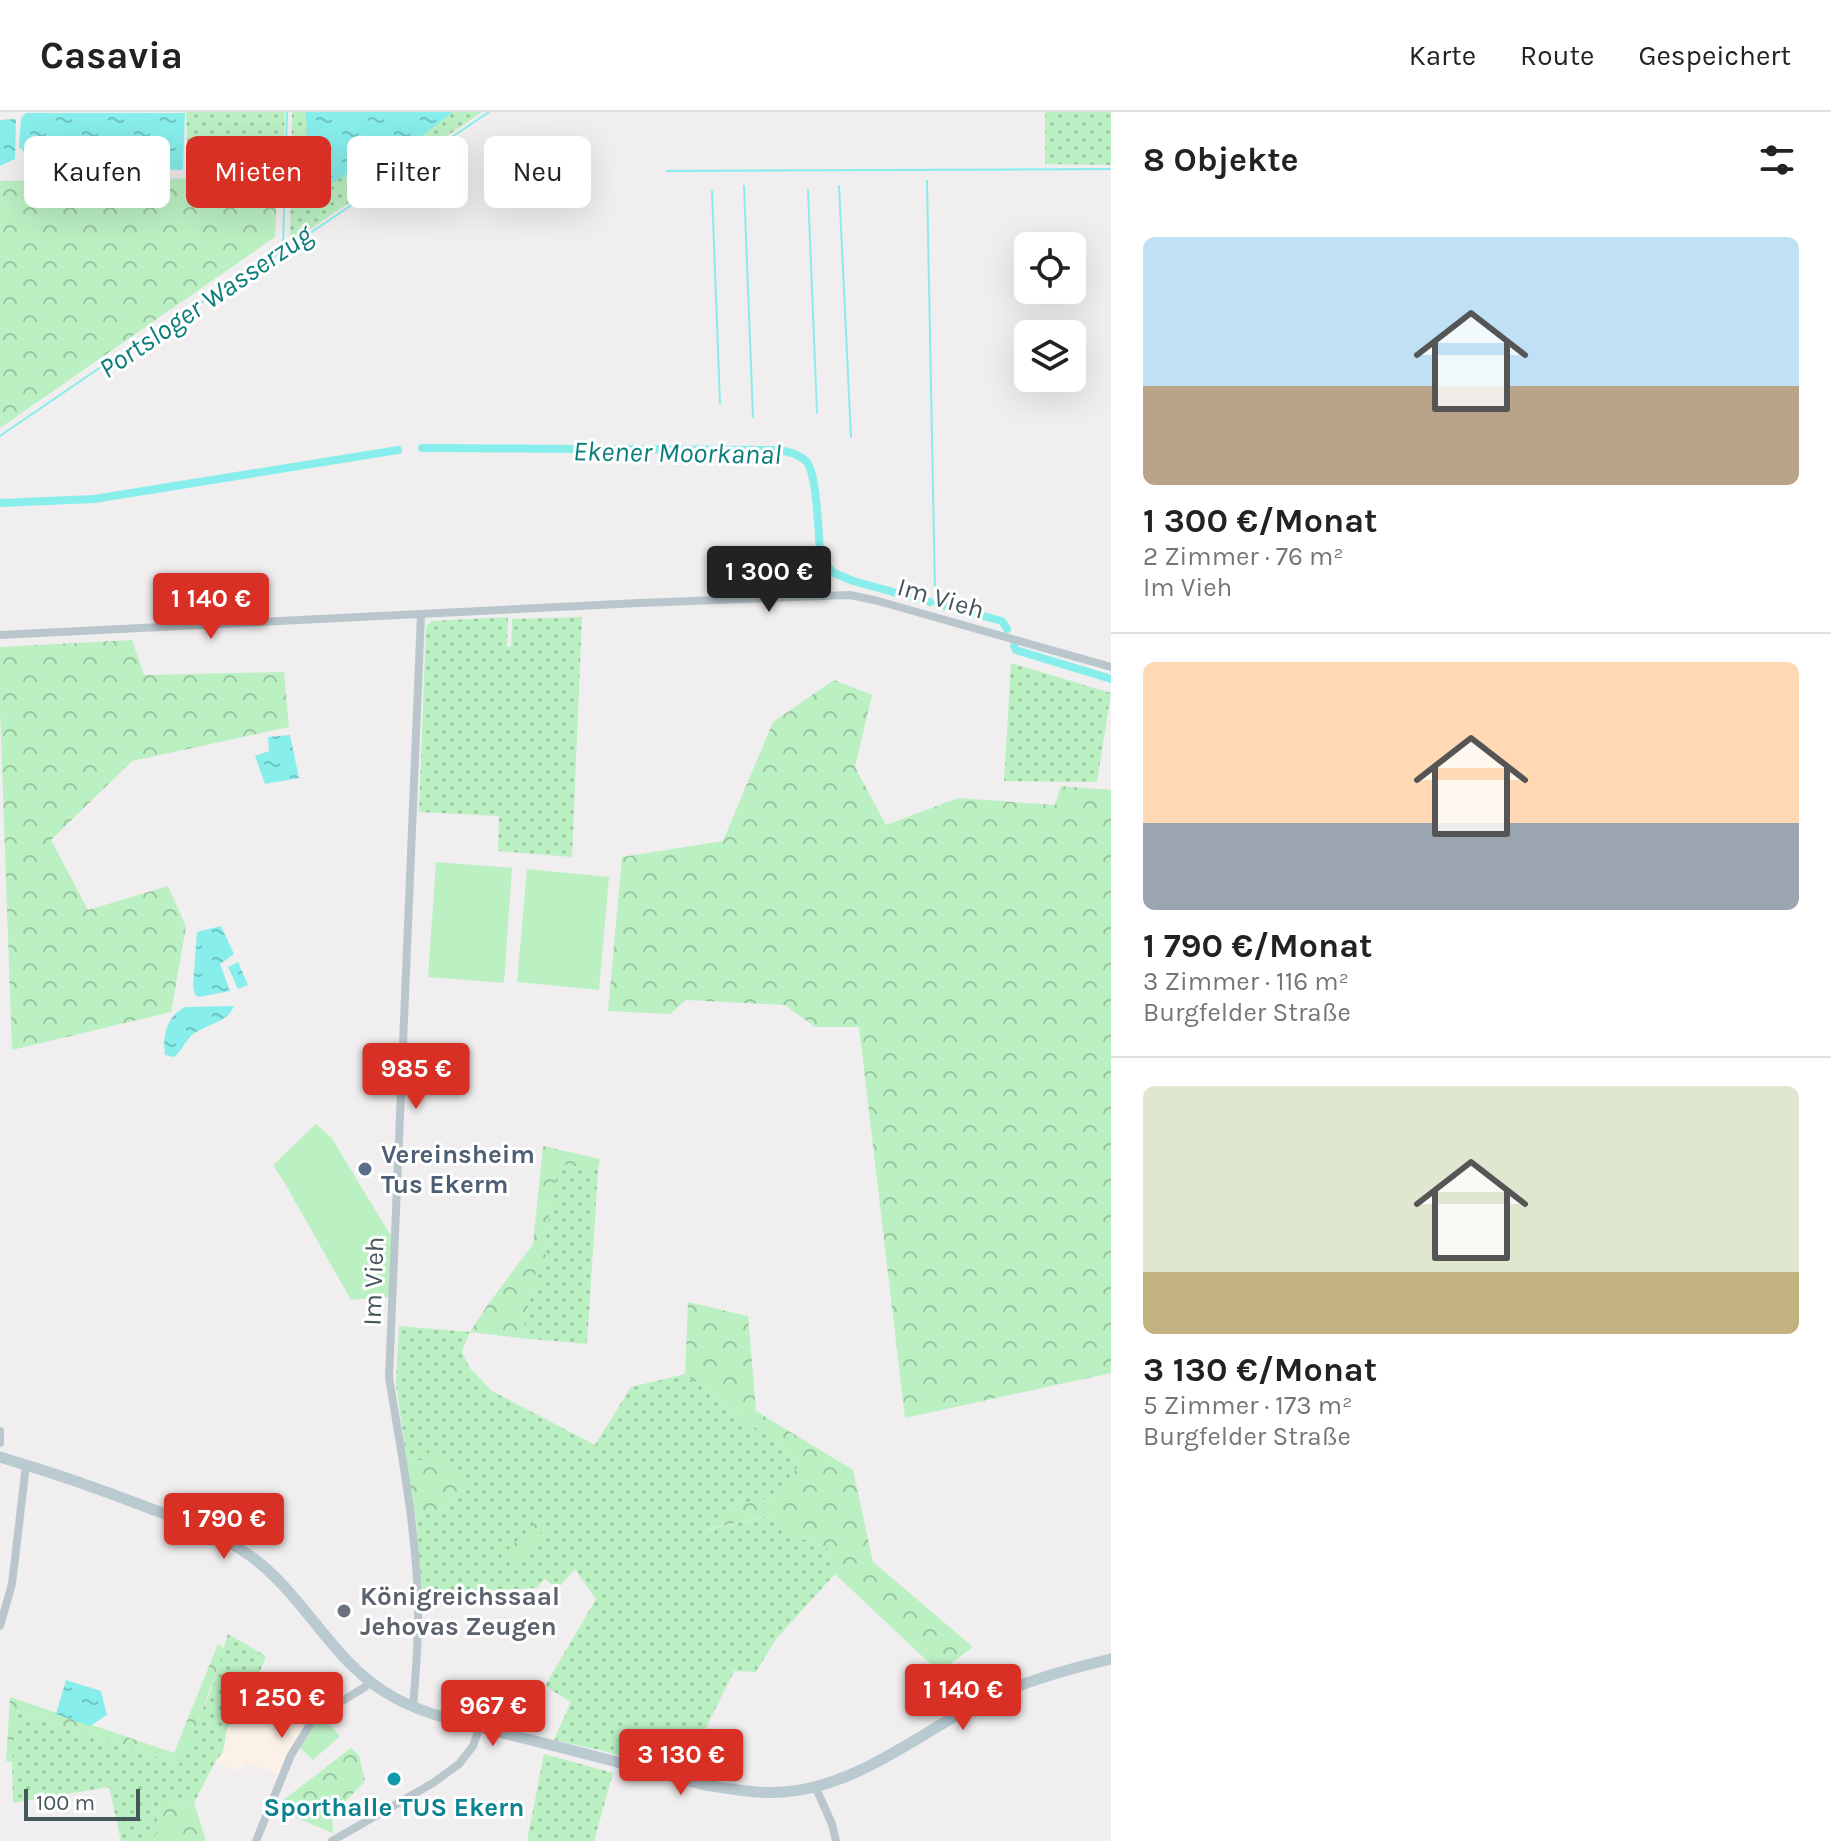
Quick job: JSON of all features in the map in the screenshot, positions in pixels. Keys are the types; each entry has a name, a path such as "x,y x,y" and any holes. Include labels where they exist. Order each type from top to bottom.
{"street":[{"name":"Im Vieh","path":"0,635 850,595 1111,667"},
{"name":"Im Vieh","path":"413,1707 417,1576 389,1377 421,615"},
{"path":"0,1431 0,1443"},
{"path":"0,1457 56,1474 166,1515 207,1532 252,1557 276,1577 342,1656 369,1682 413,1707 705,1785 771,1792 815,1786 856,1772 984,1700 1069,1669 1111,1659"},
{"path":"0,1626 12,1584 26,1465"},
{"path":"256,1841 291,1755 314,1718 369,1682"},
{"path":"332,1841 433,1783 459,1764 473,1746 480,1726"},
{"path":"815,1786 836,1841"}],"shaded area":[{"path":"255,1684 322,1705 308,1717 278,1775 246,1761 242,1772 215,1762 223,1752 227,1728 245,1709"}],"green space":[{"path":"186,112 285,112 284,136 187,136"},
{"path":"292,112 482,112 447,136 347,136 347,204 290,243 291,208 331,208 331,136 292,136"},
{"path":"1045,112 1111,112 1111,165 1045,164"},
{"path":"186,178 186,208 276,208 275,237 0,428 0,181 24,181 24,208 170,208 170,179"},
{"path":"508,617 507,647 511,646 512,619 582,617 572,857 498,851 499,816 419,812 426,626 432,621"},
{"path":"132,640 144,675 284,672 289,727 132,761 51,840 88,910 168,886 186,927 171,1012 12,1050 0,647"},
{"path":"1011,663 1111,693 1097,782 1004,781"},
{"path":"834,680 872,695 855,767 886,825 958,798 1055,805 1061,786 1111,790 1111,1373 905,1418 859,1027 815,1027 785,1005 686,1000 670,1014 608,1011 622,857 723,841 773,722"},
{"path":"436,862 512,868 504,983 428,977"},
{"path":"527,869 609,877 599,990 517,982"},
{"path":"316,1124 331,1137 391,1236 389,1297 351,1300 273,1165"},
{"path":"543,1146 600,1159 598,1170 558,1163 543,1253 550,1258 543,1268 537,1267 521,1338 470,1332 533,1244"},
{"path":"558,1162 598,1170 587,1344 521,1338 543,1253"},
{"path":"688,1302 748,1316 756,1411 853,1470 873,1562 973,1647 939,1672 835,1574 828,1548 782,1532 771,1515 705,1530 734,1505 771,1498 797,1468 796,1458 685,1374"},
{"path":"399,1326 470,1332 462,1351 469,1367 492,1391 595,1445 631,1387 685,1374 796,1458 797,1469 771,1498 734,1505 708,1530 771,1515 783,1532 828,1548 835,1574 776,1639 756,1672 734,1671 683,1774 554,1740 571,1702 545,1686 596,1599 575,1569 557,1589 545,1579 536,1588 422,1594 416,1520 464,1496 422,1460 407,1463 396,1384"},
{"path":"430,1451 468,1478 464,1496 416,1520 407,1463 422,1460"},
{"path":"540,1519 546,1527 511,1565 501,1556"},
{"path":"228,1634 266,1656 245,1709 227,1728 223,1752 194,1803 160,1799 155,1841 121,1841 109,1787 13,1803 15,1711 179,1764 211,1690"},
{"path":"218,1644 224,1648 179,1764 16,1711 12,1762 6,1761 10,1697 174,1753"},
{"path":"323,1717 340,1736 313,1760 300,1748 318,1719"},
{"path":"351,1748 359,1755 365,1781 332,1815 333,1833 273,1808"},
{"path":"544,1754 613,1773 594,1841 527,1841"},
{"path":"160,1799 194,1803 206,1841 155,1841"}],"water":[{"path":"306,112 453,112 422,136 347,136 347,174 331,184 331,136 307,136"},
{"path":"26,113 185,113 183,170 170,170 170,136 24,136 24,152 19,147 21,118"},
{"path":"16,119 15,159 0,166 0,120"},
{"path":"290,735 299,778 265,784 255,756 269,751 268,737"},
{"path":"221,926 234,954 220,964 230,991 199,997 195,995 193,985 197,932"},
{"path":"238,962 248,985 238,989 228,967"},
{"path":"234,1006 226,1017 191,1036 174,1057 165,1055 167,1027 179,1011 185,1007"},
{"path":"66,1680 101,1691 107,1715 90,1726 56,1714"}],"waterway":[{"path":"283,247 287,112"},
{"name":"Portsloger Wasserzug","path":"0,436 489,112"},
{"path":"667,171 1111,169"},
{"path":"927,181 935,591"},
{"path":"744,186 753,417"},
{"path":"839,186 851,437"},
{"path":"808,190 817,413"},
{"path":"712,191 720,403"},
{"name":"Ekener Moorkanal","path":"422,448 777,450 792,453 806,461 813,479 821,560 834,573 853,581 930,602"},
{"name":"Ekener Moorkanal","path":"0,503 94,499 398,450"},
{"name":"Ekener Moorkanal","path":"938,604 1002,621 1007,629"},
{"name":"Ekener Moorkanal","path":"1014,646 1016,650 1111,679"}],"place":[{"name":"Vereinsheim Tus Ekerm","path":"365,1169"},
{"name":"Königreichssaal Jehovas Zeugen","path":"344,1611"},
{"name":"Sporthalle TUS Ekern","path":"394,1779"}]}
